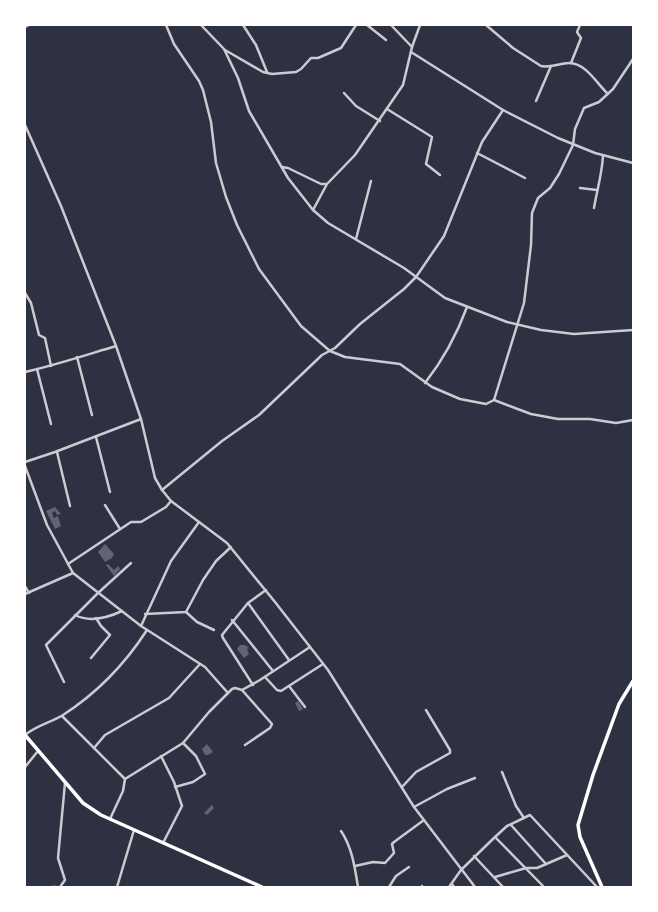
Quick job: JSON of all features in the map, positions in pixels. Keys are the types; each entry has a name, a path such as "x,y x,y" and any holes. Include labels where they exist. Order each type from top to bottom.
{"main road":[{"path":"602,887 580,837 578,825 593,775 620,704 633,681"},
{"path":"25,735 83,803 110,820 262,887"}],"street":[{"path":"25,27 29,25"},
{"path":"166,25 174,44 199,81 203,90 211,122 214,152 226,197 247,248 259,269 301,326 330,351 345,357 400,364 425,383 450,396 472,402 489,404 494,400 518,325 526,292 527,269 531,245 532,213 538,198 547,191 554,182 573,145 575,129 584,108 599,102 608,94 616,86 633,59"},
{"path":"201,25 224,49 267,73 272,74 296,72 301,69 311,58 318,58 340,49 356,25"},
{"path":"243,25 258,49 267,73"},
{"path":"367,25 386,40"},
{"path":"391,25 412,47"},
{"path":"313,210 327,184 355,155 380,121 403,85 412,47 420,25"},
{"path":"486,25 518,52 541,66 571,63 590,73 596,83 608,94"},
{"path":"571,63 581,38 577,32 580,25"},
{"path":"224,49 238,78 249,111 268,146 288,178 313,210 328,223 404,268 445,298 518,325 574,334 633,330"},
{"path":"411,52 503,110 573,145 604,156 633,162"},
{"path":"536,101 551,66"},
{"path":"344,93 356,106 380,121"},
{"path":"387,109 432,137 426,164 440,175"},
{"path":"162,490 222,440 259,415 322,355 330,351 360,324 404,289 416,277 444,236 476,154 488,131 503,110"},
{"path":"25,125 64,212 116,346 141,419 155,478 162,490 171,501 230,547 266,590 323,664 414,807 475,887"},
{"path":"476,154 525,178"},
{"path":"594,208 597,190 603,172 604,156"},
{"path":"282,167 288,168 321,184 327,184"},
{"path":"356,239 371,181"},
{"path":"580,188 597,190"},
{"path":"25,292 31,304 39,335 45,338 51,366"},
{"path":"425,383 439,365 467,307"},
{"path":"25,372 51,366 116,346"},
{"path":"78,357 92,415"},
{"path":"37,369 51,424"},
{"path":"494,400 531,414 558,419 590,419 616,423 633,420"},
{"path":"25,462 57,452 141,419"},
{"path":"96,437 110,492"},
{"path":"57,452 70,506"},
{"path":"25,466 47,525 72,573 141,626 200,664 228,693"},
{"path":"68,564 131,522 141,522 166,507 171,501"},
{"path":"106,505 120,529"},
{"path":"141,626 145,614 171,561 199,522"},
{"path":"186,612 203,580 216,561 230,547"},
{"path":"64,682 46,648 46,645 75,615 131,563"},
{"path":"25,594 72,573"},
{"path":"25,586 29,593"},
{"path":"253,685 222,637 232,620 248,603 266,590"},
{"path":"248,603 289,660"},
{"path":"75,615 87,619 122,611"},
{"path":"145,614 186,612 197,622 214,630"},
{"path":"91,658 110,635 101,626 96,618"},
{"path":"232,620 273,671"},
{"path":"25,735 33,728 62,716 83,700 117,670 147,630"},
{"path":"242,690 253,685 310,647"},
{"path":"94,748 105,735 172,696 187,677 200,664"},
{"path":"265,677 279,691 323,664"},
{"path":"289,686 305,707"},
{"path":"110,820 123,792 125,779 183,743 209,712 235,688 242,690 272,726 245,745"},
{"path":"402,787 416,772 450,753 450,750 426,710"},
{"path":"62,716 125,779"},
{"path":"175,787 193,782 205,774 196,756 183,743"},
{"path":"25,768 38,751"},
{"path":"161,756 175,787 182,808 162,843"},
{"path":"502,772 516,806 524,818"},
{"path":"414,807 447,789 475,778"},
{"path":"60,887 65,877 60,865 59,854 65,783"},
{"path":"449,887 461,870 495,837 511,825 530,816 533,817 567,856 597,887"},
{"path":"355,866 373,862 385,863 394,853 392,845 394,842 424,820"},
{"path":"511,825 546,864"},
{"path":"117,887 134,830"},
{"path":"341,831 346,840 355,866 358,887"},
{"path":"495,837 544,887"},
{"path":"474,856 503,887"},
{"path":"495,877 526,868 537,868 567,856"},
{"path":"389,887 396,876 409,867"}],"building":[{"path":"55,507 61,514 57,515 55,511 52,513 54,518 58,516 61,526 55,529 46,511"},
{"path":"105,544 114,554 112,558 105,562 98,552"},
{"path":"108,564 114,570 118,566 120,569 114,576 106,565"},
{"path":"240,645 245,645 249,648 247,649 249,654 244,658 237,649"},
{"path":"298,701 303,709 299,711 295,703"},
{"path":"207,744 213,752 205,755 202,749"},
{"path":"212,805 214,808 207,815 204,813"}]}
